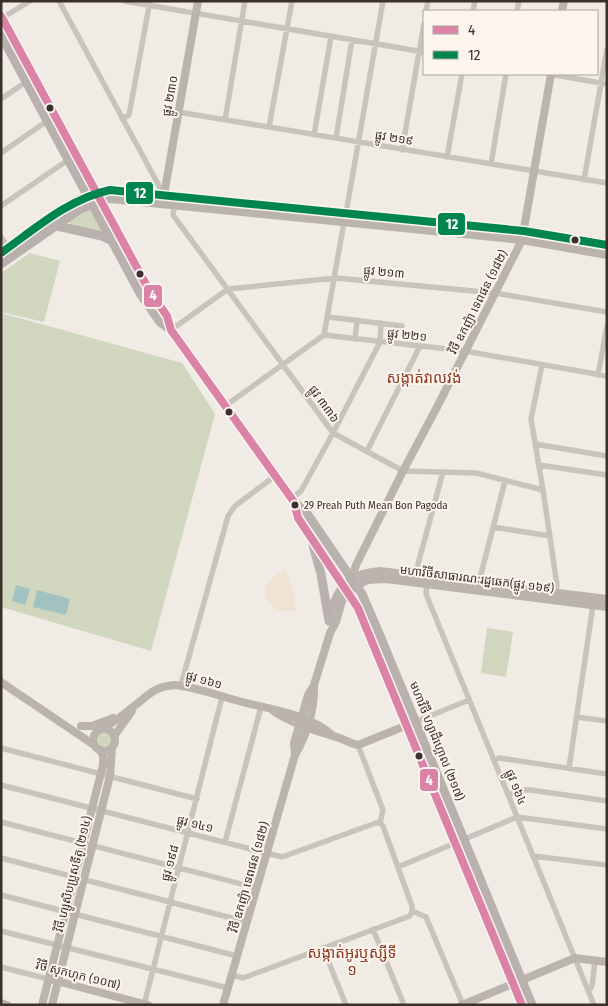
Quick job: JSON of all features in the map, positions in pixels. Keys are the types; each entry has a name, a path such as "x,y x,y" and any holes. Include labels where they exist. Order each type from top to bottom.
{"main road":[{"path":"2,17 93,198"},
{"path":"1,35 4,45 68,160 93,198"},
{"path":"1,264 57,226 93,198"},
{"path":"5,250 76,201 93,198"},
{"name":"មហាវិថី ហ្សាដឹហ្គោល (២១៧)","path":"93,198 112,241 141,295 160,322 170,330 292,500 306,512 354,582 367,604 381,638 411,724"},
{"name":"មហាវិថី ហ្សាដឹហ្គោល (២១៧)","path":"93,198 167,316 170,330"},
{"path":"57,226 102,236 112,241"},
{"name":"មហាវិថី ហ្សាដឹហ្គោល (២១៧)","path":"292,500 298,518 358,608 411,724 517,981 532,1005"},
{"path":"308,534 321,574 328,621"},
{"path":"372,642 381,638"},
{"name":"មហាវិថី ហ្សាដឹហ្គោល (២១៧)","path":"517,981 522,1005"}],"street":[{"path":"2,17 30,1"},
{"path":"59,1 164,195"},
{"path":"126,1 149,3 196,13 422,52"},
{"name":"ផ្លូវ ២៣០","path":"164,195 198,1"},
{"path":"225,120 245,1"},
{"path":"269,128 292,1"},
{"path":"346,213 383,1"},
{"path":"122,119 129,115 149,3"},
{"path":"314,135 331,36"},
{"path":"402,150 422,52 423,38"},
{"path":"336,138 352,40"},
{"path":"584,180 604,83 607,49"},
{"path":"447,157 462,75"},
{"path":"491,164 506,75"},
{"name":"វិថី ឧកញ៉ា ទេពផន (១៨២)","path":"330,633 328,621 335,598 354,582 365,547 522,240 550,75"},
{"path":"556,75 604,83"},
{"path":"1,99 26,82"},
{"name":"ផ្លូវ ២១៩","path":"178,112 607,183"},
{"path":"1,153 48,121"},
{"path":"1,206 68,160"},
{"path":"93,198 110,190 164,195 524,231 607,246"},
{"path":"93,198 522,240 607,254"},
{"name":"ផ្លូវ ៣៣៦","path":"174,206 173,215 333,433 403,471 476,473 543,490"},
{"path":"225,406 324,335 336,278 344,222"},
{"path":"1,237 5,250"},
{"name":"ផ្លូវ ២១៣","path":"170,330 228,289 336,278 495,293 607,312"},
{"path":"328,317 402,326"},
{"path":"355,339 357,320"},
{"path":"292,500 301,491 380,342 381,323"},
{"path":"598,375 607,326"},
{"name":"ផ្លូវ ២២១","path":"324,335 465,351 607,376"},
{"path":"367,451 420,346"},
{"path":"542,365 531,419 557,585 555,596"},
{"path":"535,444 607,456"},
{"path":"539,465 607,475"},
{"path":"417,579 418,564 443,472"},
{"path":"181,686 228,516 235,506 275,476"},
{"path":"478,586 505,481"},
{"path":"493,527 550,536"},
{"path":"365,547 362,557 363,565 369,569 380,571"},
{"name":"មហាវិថីសាធារណៈរដ្ឋឆេក(ផ្លូវ ១៦៩)","path":"354,582 365,573 380,571 417,579"},
{"name":"មហាវិថីសាធារណៈរដ្ឋឆេក(ផ្លូវ ១៦៩)","path":"354,582 380,579 417,579 555,596 607,599"},
{"name":"ផ្លូវ ១៦៤","path":"427,580 426,594 594,1005"},
{"name":"វិថី ឧកញ៉ា ទេពផន (១៨២)","path":"223,1005 295,755 302,744 304,722 315,697 314,684 346,588"},
{"name":"មហាវិថីសាធារណៈរដ្ឋឆេក(ផ្លូវ ១៦៩)","path":"555,596 607,607"},
{"path":"569,768 593,605"},
{"path":"1,682 97,747 107,751 115,743 114,735 111,730 106,728 97,731 62,722"},
{"name":"ផ្លូវ ១៦១","path":"114,735 136,705 148,693 166,686 181,686 282,711 325,735 334,736 358,745"},
{"name":"ផ្លូវ ១៩៨","path":"145,1004 222,697"},
{"path":"232,975 243,978 410,916 412,906 383,826 380,823 383,810 358,745 469,700"},
{"name":"ផ្លូវ ១៦១","path":"106,728 136,705"},
{"path":"225,842 261,707"},
{"path":"81,726 92,726 105,722 126,712"},
{"path":"576,717 607,721"},
{"path":"42,1005 103,760 93,737 97,731"},
{"path":"1,748 197,799"},
{"name":"វិថី ហ្សូសិបប្រូសទីតូ (២១៤)","path":"52,1005 110,776 112,748"},
{"path":"494,760 499,758 607,774"},
{"name":"ផ្លូវ ១៤១","path":"1,785 282,857 376,822 380,823"},
{"path":"508,794 521,790 531,790 607,801"},
{"path":"398,867 518,818 607,829"},
{"path":"1,822 257,888"},
{"path":"533,856 607,865"},
{"path":"1,858 247,922"},
{"path":"1,895 237,956"},
{"path":"412,911 426,917 463,1004 575,958 607,962"},
{"path":"373,930 404,1005"},
{"path":"1,931 228,988"},
{"path":"323,948 346,1005"},
{"path":"588,990 592,986 596,960"},
{"name":"វិថី សុកហុក (១០៧)","path":"1,967 145,1004"},
{"path":"1,1003 7,1005"}],"green space":[{"path":"90,208 102,231 99,232 69,223 70,220"},
{"path":"30,253 60,261 44,322 1,312 1,273"},
{"path":"1,313 182,363 215,414 151,651 1,607"},
{"path":"487,628 513,632 506,677 481,673"},
{"path":"105,730 111,733 114,739 111,745 105,748 99,745 96,739 99,733"}],"shaded area":[{"path":"286,569 293,590 296,611 275,609 266,598 265,590 267,583"}],"water":[{"path":"16,585 30,589 25,605 12,601"},
{"path":"37,590 70,599 66,615 33,607"}],"transit line":[{"name":"4","path":"1,16 149,290 167,316 171,330 294,502 298,518 358,608 522,1005"},
{"name":"12","path":"1,253 52,216 80,200 110,190 524,231 607,245"}],"place":[{"name":"29 Preah Puth Mean Bon Pagoda","path":"295,505"}],"district":[{"name":"សង្កាត់វាលវង់","path":"424,378"},
{"name":"សង្កាត់អូរឬស្សីទី ១","path":"352,962"}]}
